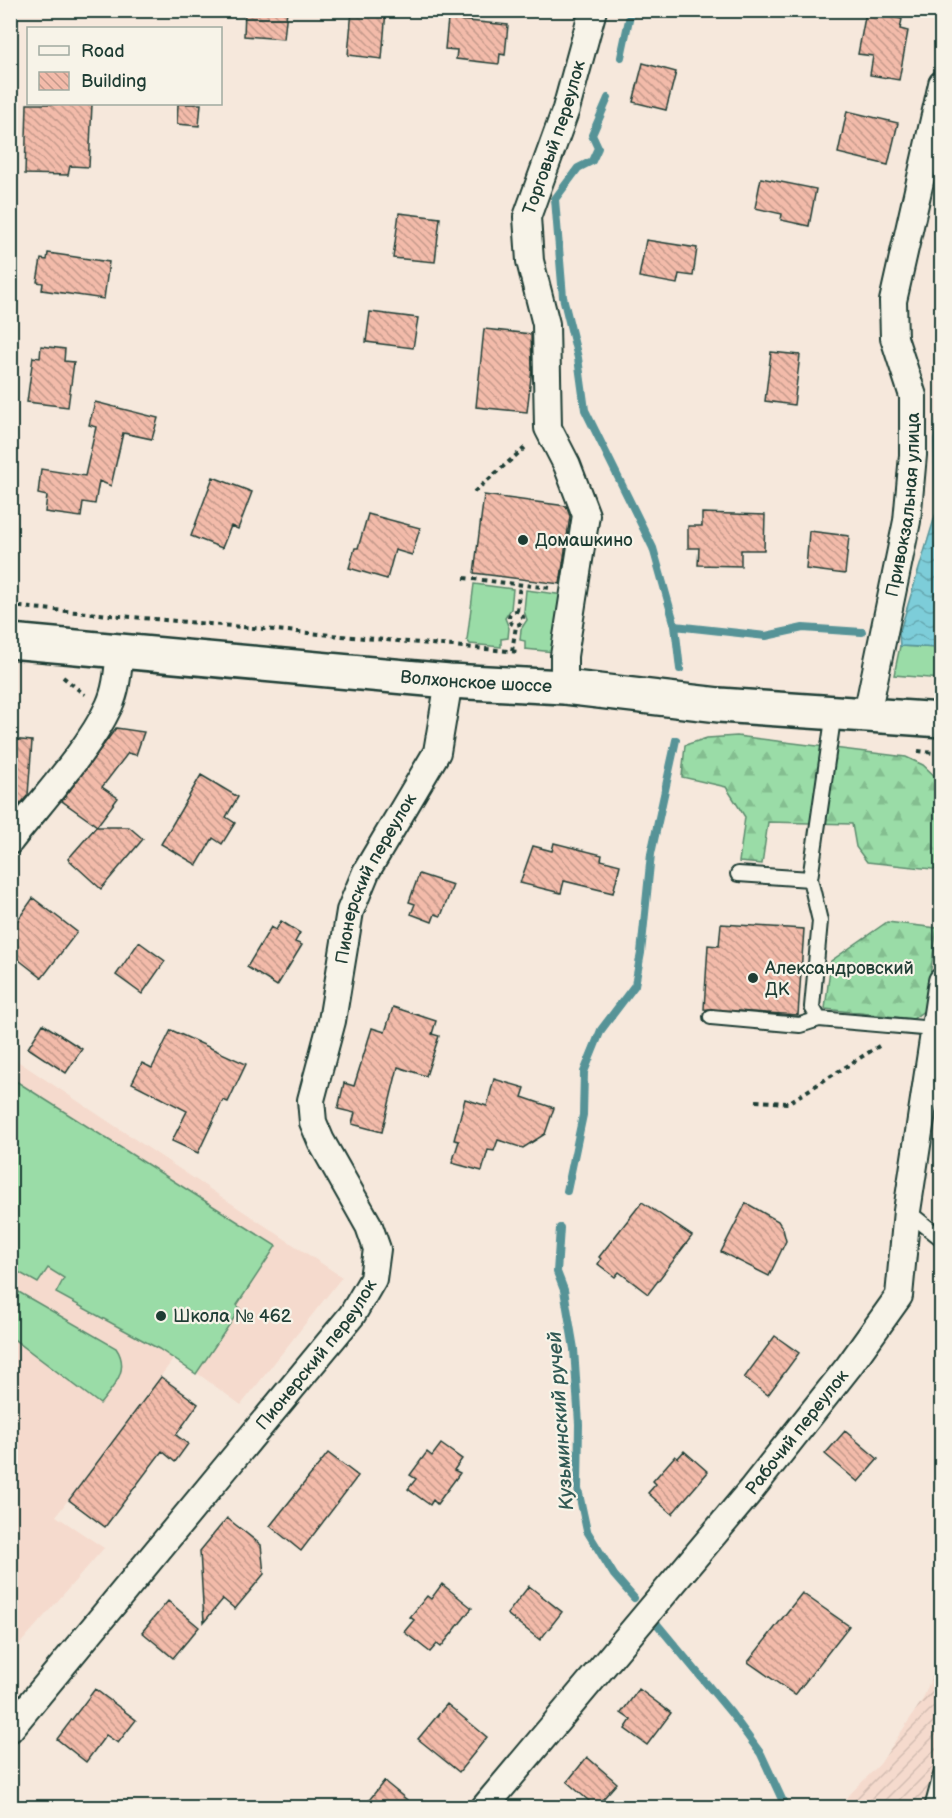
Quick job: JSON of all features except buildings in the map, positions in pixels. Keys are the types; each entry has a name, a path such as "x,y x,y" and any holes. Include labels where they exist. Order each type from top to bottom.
{"main road":[{"name":"Волхонское шоссе","path":"10,641 449,681 564,671 719,705 942,720"}],"street":[{"name":"Торговый переулок","path":"564,671 586,515 567,465 548,428 546,324 530,261 527,218 566,109 593,10"},
{"name":"Привокзальная улица","path":"867,714 907,521 913,455 913,396 894,338 893,301 942,84"},
{"path":"10,841 81,750 105,712 116,683 120,651"},
{"name":"Пионерский переулок","path":"10,1729 352,1315 373,1280 377,1250 369,1226 321,1141 313,1122 311,1100 332,1021 341,949 350,911 366,872 437,752 449,681"},
{"name":"Рабочий переулок","path":"484,1808 751,1490 849,1366 899,1296 907,1211 942,981"}],"lane":[{"path":"819,1019 812,1007 820,921 810,879 834,712"},
{"path":"738,874 810,879"},
{"path":"711,1017 800,1025 819,1019 933,1037"},
{"path":"907,1211 942,1239"},
{"path":"932,1808 942,1771"}],"path":[{"path":"474,492 535,439"},
{"path":"464,578 552,588"},
{"path":"512,651 516,626 523,619 517,611 520,584"},
{"path":"10,606 512,651 564,671"},
{"path":"516,626 509,618 517,611"},
{"path":"57,674 68,680 105,712"},
{"path":"756,1101 788,1103 889,1040 933,1037"}],"shaded area":[{"name":"Школа № 462","path":"10,1056 342,1277 241,1405 175,1357 56,1516 104,1548 11,1654"},
{"path":"941,1653 941,1807 836,1808 880,1764 923,1699"}],"green space":[{"path":"474,584 513,589 511,609 505,618 509,628 508,638 501,639 501,647 470,644 467,640"},
{"path":"526,590 564,595 554,652 525,649 525,641 520,640 521,629 527,620 524,611"},
{"path":"900,646 941,648 941,679 894,675"},
{"path":"737,736 906,757 923,765 941,782 941,870 867,862 856,847 852,824 768,822 762,864 739,862 745,817 726,787 682,777 685,745 707,738"},
{"path":"887,922 937,928 925,1010 913,1019 825,1009 831,961"},
{"path":"11,1078 276,1246 237,1305 240,1309 196,1374 159,1349 56,1293 64,1278 48,1268 38,1283 11,1268"},
{"path":"10,1287 116,1348 122,1364 121,1371 115,1385 100,1404 11,1337"}],"water":[{"path":"941,398 941,648 900,646 899,634 936,513 934,440"}],"waterway":[{"name":"Кузьминский ручей","path":"621,57 631,10"},
{"name":"Кузьминский ручей","path":"608,98 592,135 598,148 592,161 578,168 555,199 563,297 578,358 585,410 653,548 675,626 680,669"},
{"path":"675,626 766,636 803,628 862,632"},
{"name":"Кузьминский ручей","path":"567,1191 583,1115 584,1072 601,1030 635,985 641,953 651,854 676,740"},
{"name":"Кузьминский ручей","path":"560,1228 557,1272 564,1290 574,1349 579,1424 578,1489 587,1531 614,1575 634,1598"},
{"name":"Кузьминский ручей","path":"657,1624 731,1713 761,1754 786,1808"}],"place":[{"name":"Домашкино","path":"523,540"},
{"name":"Александровский ДК","path":"753,978"},
{"name":"Школа № 462","path":"161,1316"}]}
